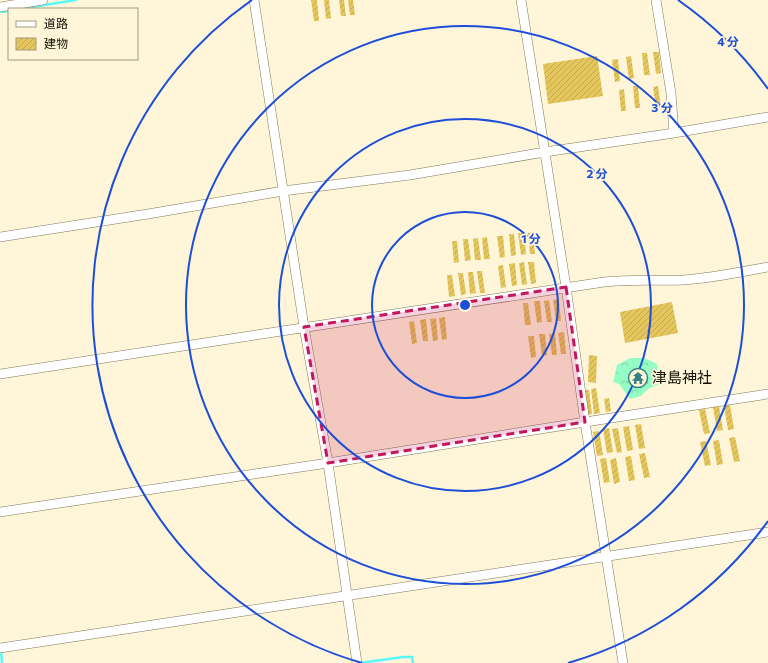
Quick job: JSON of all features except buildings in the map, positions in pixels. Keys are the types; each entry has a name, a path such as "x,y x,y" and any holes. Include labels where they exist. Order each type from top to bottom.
{"street":[{"path":"0,7 43,0"},
{"path":"254,0 304,327 328,463 357,663"},
{"path":"522,0 585,422 623,663"},
{"path":"656,0 671,93 674,133"},
{"path":"0,237 156,213 283,191 410,175 768,117"},
{"path":"0,374 615,280 696,279 768,267"},
{"path":"0,512 328,463 768,394"},
{"path":"0,648 768,532"}],"highlighted area":[{"path":"566,287 585,422 328,463 304,327"}],"green space":[{"path":"630,358 645,358 657,364 659,384 648,389 641,396 630,399 619,384 613,382 617,365"}],"waterway":[{"path":"25,8 76,0"},
{"path":"0,12 8,11"},
{"path":"1,650 2,663"},
{"path":"360,663 403,657 412,657 413,663"}],"place":[{"name":"津島神社","path":"638,378"}]}
